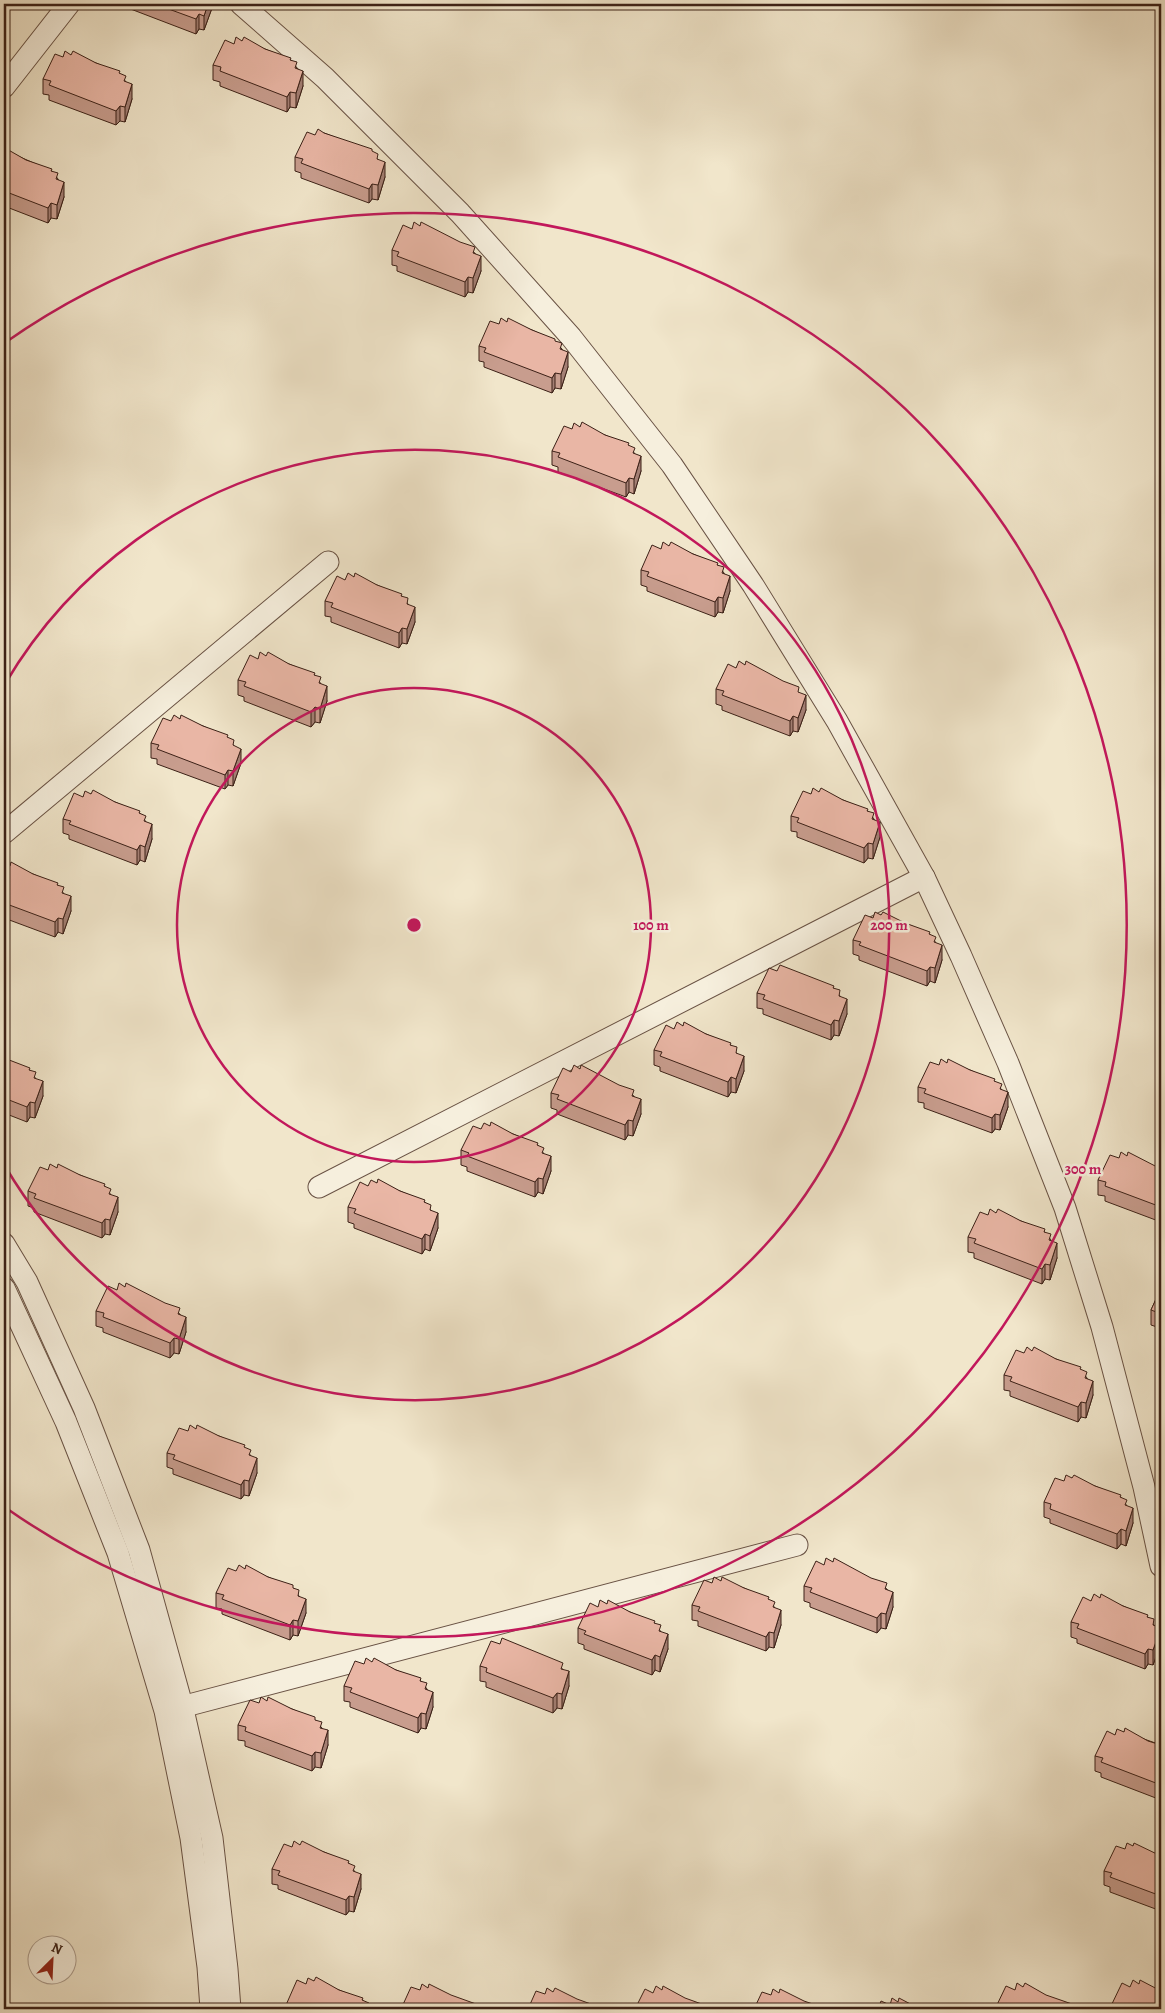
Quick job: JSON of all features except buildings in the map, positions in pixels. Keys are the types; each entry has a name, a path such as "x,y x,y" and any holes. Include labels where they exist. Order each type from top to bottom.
{"street":[{"path":"4,87 69,4"},
{"path":"241,4 325,78 460,213 571,337 672,465 753,585 832,713 924,877 1008,1063 1065,1208 1102,1327 1144,1487 1161,1566"},
{"path":"4,833 328,562"},
{"path":"319,1187 924,877"},
{"path":"4,1244 27,1282 84,1408 139,1550 173,1708 208,1967 211,2009"},
{"path":"4,1288 66,1422 118,1553 173,1708 212,1838 230,2009"},
{"path":"173,1708 797,1545"}]}
